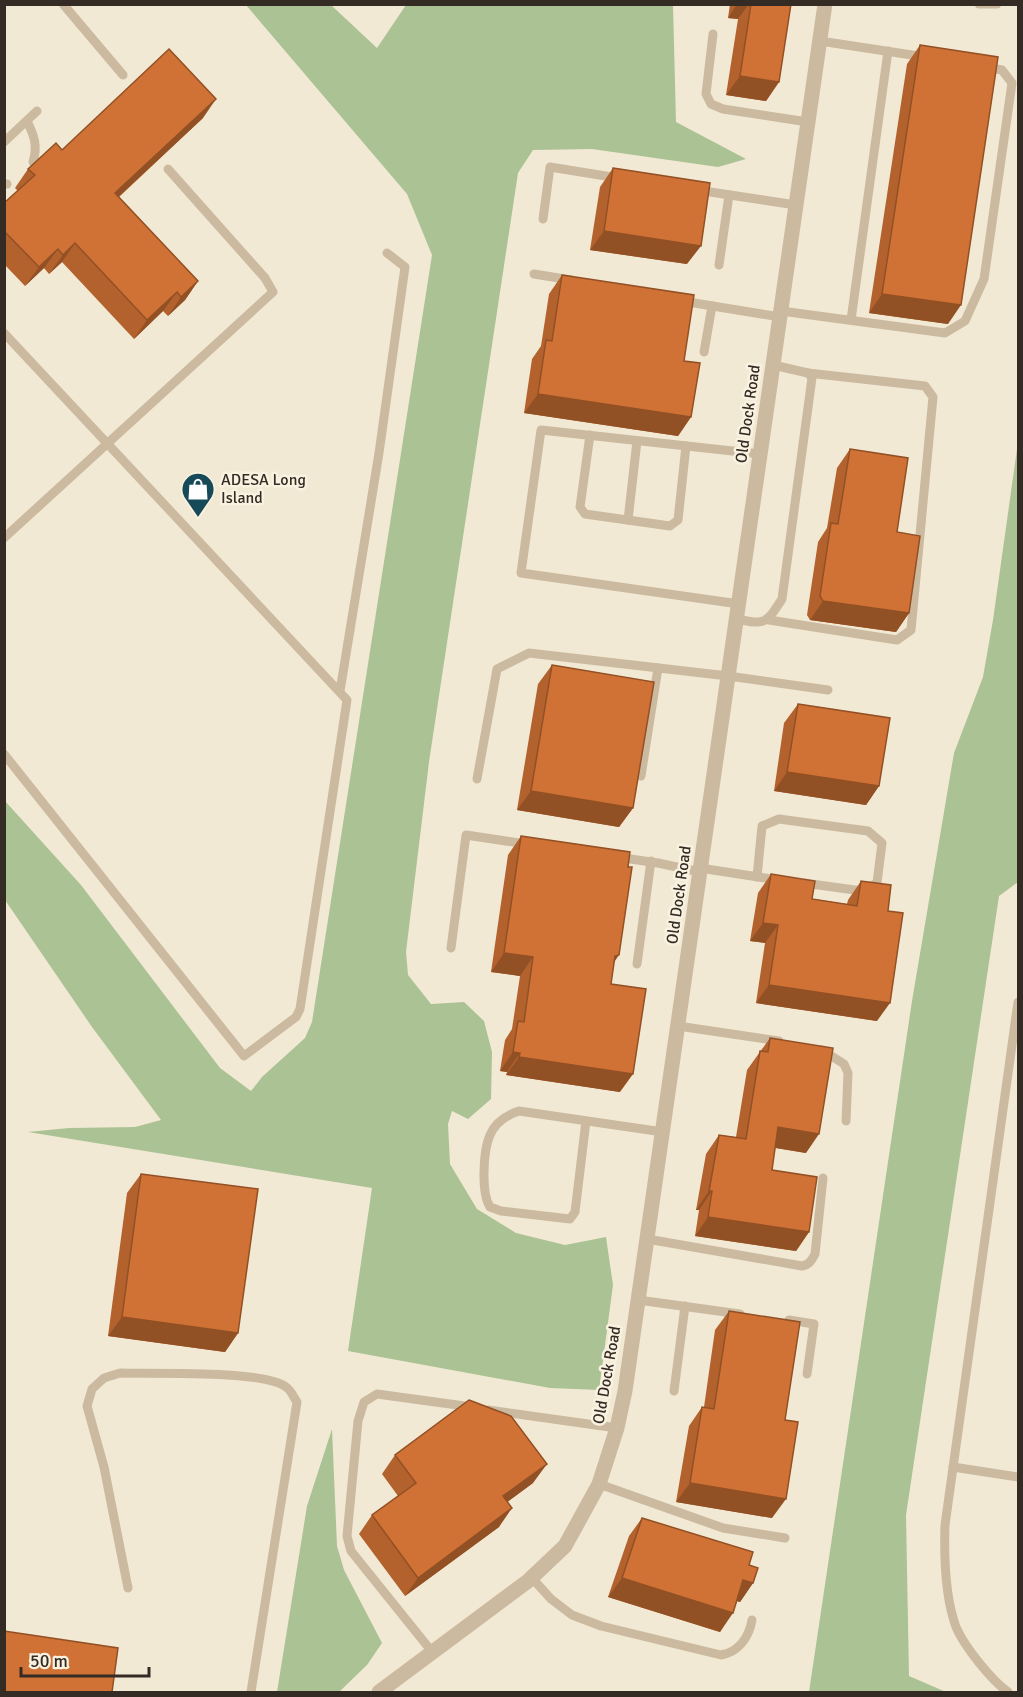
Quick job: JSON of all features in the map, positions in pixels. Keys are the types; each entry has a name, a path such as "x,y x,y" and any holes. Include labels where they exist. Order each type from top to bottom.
{"street":[{"name":"Old Dock Road","path":"379,1692 532,1578 565,1545 599,1484 617,1428 625,1391 663,1132 825,4"}],"lane":[{"path":"63,4 123,75"},
{"path":"979,4 997,4"},
{"path":"713,34 706,94 711,104 723,109 808,123"},
{"path":"820,40 935,59"},
{"path":"851,320 888,51"},
{"path":"670,300 945,333 965,321 984,279 1012,83 1002,70 980,66"},
{"path":"4,142 37,111"},
{"path":"27,121 35,138 33,162"},
{"path":"543,219 550,167 628,179"},
{"path":"4,537 273,292 265,278 168,169"},
{"path":"684,188 796,205"},
{"path":"719,265 729,195"},
{"path":"340,692 379,453 405,267 387,253"},
{"path":"534,274 577,280"},
{"path":"704,351 712,306"},
{"path":"4,333 347,700 300,1010 296,1017 244,1056 4,753"},
{"path":"760,454 541,430 521,573 738,612 759,624 769,620 897,640 910,630 933,397 925,386 808,372 773,365"},
{"path":"769,620 782,599 812,378 808,372"},
{"path":"590,435 580,507 585,514 670,526 678,520 686,446"},
{"path":"628,520 637,441"},
{"path":"477,779 497,669 529,653 828,690"},
{"path":"641,776 658,668"},
{"path":"605,855 700,870 862,891 877,883 882,843 868,831 779,819 762,826 757,877"},
{"path":"451,948 466,835 536,845"},
{"path":"638,964 651,861"},
{"path":"1008,1692 978,1661 956,1627 944,1560 945,1525 952,1467 1018,1002"},
{"path":"678,1026 790,1042"},
{"path":"809,1046 831,1054 844,1064 848,1073 846,1121"},
{"path":"586,1121 573,1217 566,1220 501,1211 490,1207 485,1193 487,1147 490,1135 508,1114 519,1111 663,1132"},
{"path":"647,1239 807,1265 815,1254 823,1178"},
{"path":"638,1300 750,1315"},
{"path":"674,1391 685,1306"},
{"path":"782,1319 814,1324 807,1374"},
{"path":"128,1588 104,1467 87,1406 92,1389 104,1378 120,1373 228,1375 270,1380 286,1387 297,1402 251,1692"},
{"path":"433,1653 351,1551 347,1536 358,1421 364,1402 377,1394 617,1428"},
{"path":"952,1467 1018,1476"},
{"path":"599,1484 723,1527 785,1538"},
{"path":"532,1578 551,1599 572,1615 601,1626 721,1655 729,1654 741,1645 750,1631 752,1620"}],"green space":[{"path":"246,5 331,5 377,48 406,5 673,5 676,122 746,159 718,167 592,149 533,150 518,173 429,762 406,952 408,975 431,1004 464,1002 484,1021 492,1052 491,1099 468,1119 452,1111 448,1124 450,1164 477,1209 516,1233 565,1245 606,1237 613,1285 599,1390 550,1388 348,1351 372,1188 28,1132 69,1128 135,1127 161,1120 92,1027 5,900 5,801 81,885 220,1068 251,1091 262,1077 305,1038 312,1022 432,255 407,194"},
{"path":"1018,442 1018,882 999,896 906,1515 909,1676 946,1692 809,1692 912,1001 954,753 983,677"},
{"path":"332,1429 337,1546 344,1570 382,1643 367,1665 339,1692 277,1692 307,1506"}],"building":[{"path":"751,4 791,4 779,82 740,76"},
{"path":"920,45 998,57 961,305 882,294"},
{"path":"169,49 216,99 115,193 198,281 181,297 177,292 147,320 75,243 63,255 58,249 39,267 4,231 4,203 35,175 28,169 56,143 62,150"},
{"path":"613,168 710,183 701,246 604,231"},
{"path":"562,275 694,295 684,361 700,363 691,417 538,394 546,340 552,341"},
{"path":"850,449 908,458 897,532 920,536 909,613 823,601 820,596 831,523 838,524"},
{"path":"552,665 654,682 633,808 531,791"},
{"path":"798,704 890,718 879,786 787,772"},
{"path":"521,836 630,852 628,867 632,867 619,955 615,956 611,984 646,989 633,1074 519,1057 520,1053 513,1052 518,1021 524,1022 533,957 504,953"},
{"path":"771,874 815,881 812,899 857,906 861,881 891,885 888,911 903,913 890,1003 769,985 778,925 763,923"},
{"path":"770,1038 833,1048 819,1134 778,1127 772,1170 817,1177 809,1232 708,1217 712,1191 709,1191 719,1135 746,1139 760,1051 768,1052"},
{"path":"141,1174 258,1189 238,1333 122,1317"},
{"path":"729,1311 800,1322 785,1420 798,1422 786,1499 690,1483 702,1407 714,1409"},
{"path":"469,1400 511,1416 547,1464 503,1496 512,1508 418,1578 372,1515 416,1483 395,1455"},
{"path":"642,1518 753,1552 749,1565 758,1568 753,1583 743,1580 733,1613 622,1578"},
{"path":"4,1631 118,1648 112,1692 4,1692"}],"place":[{"name":"ADESA Long Island","path":"198,518"}]}
